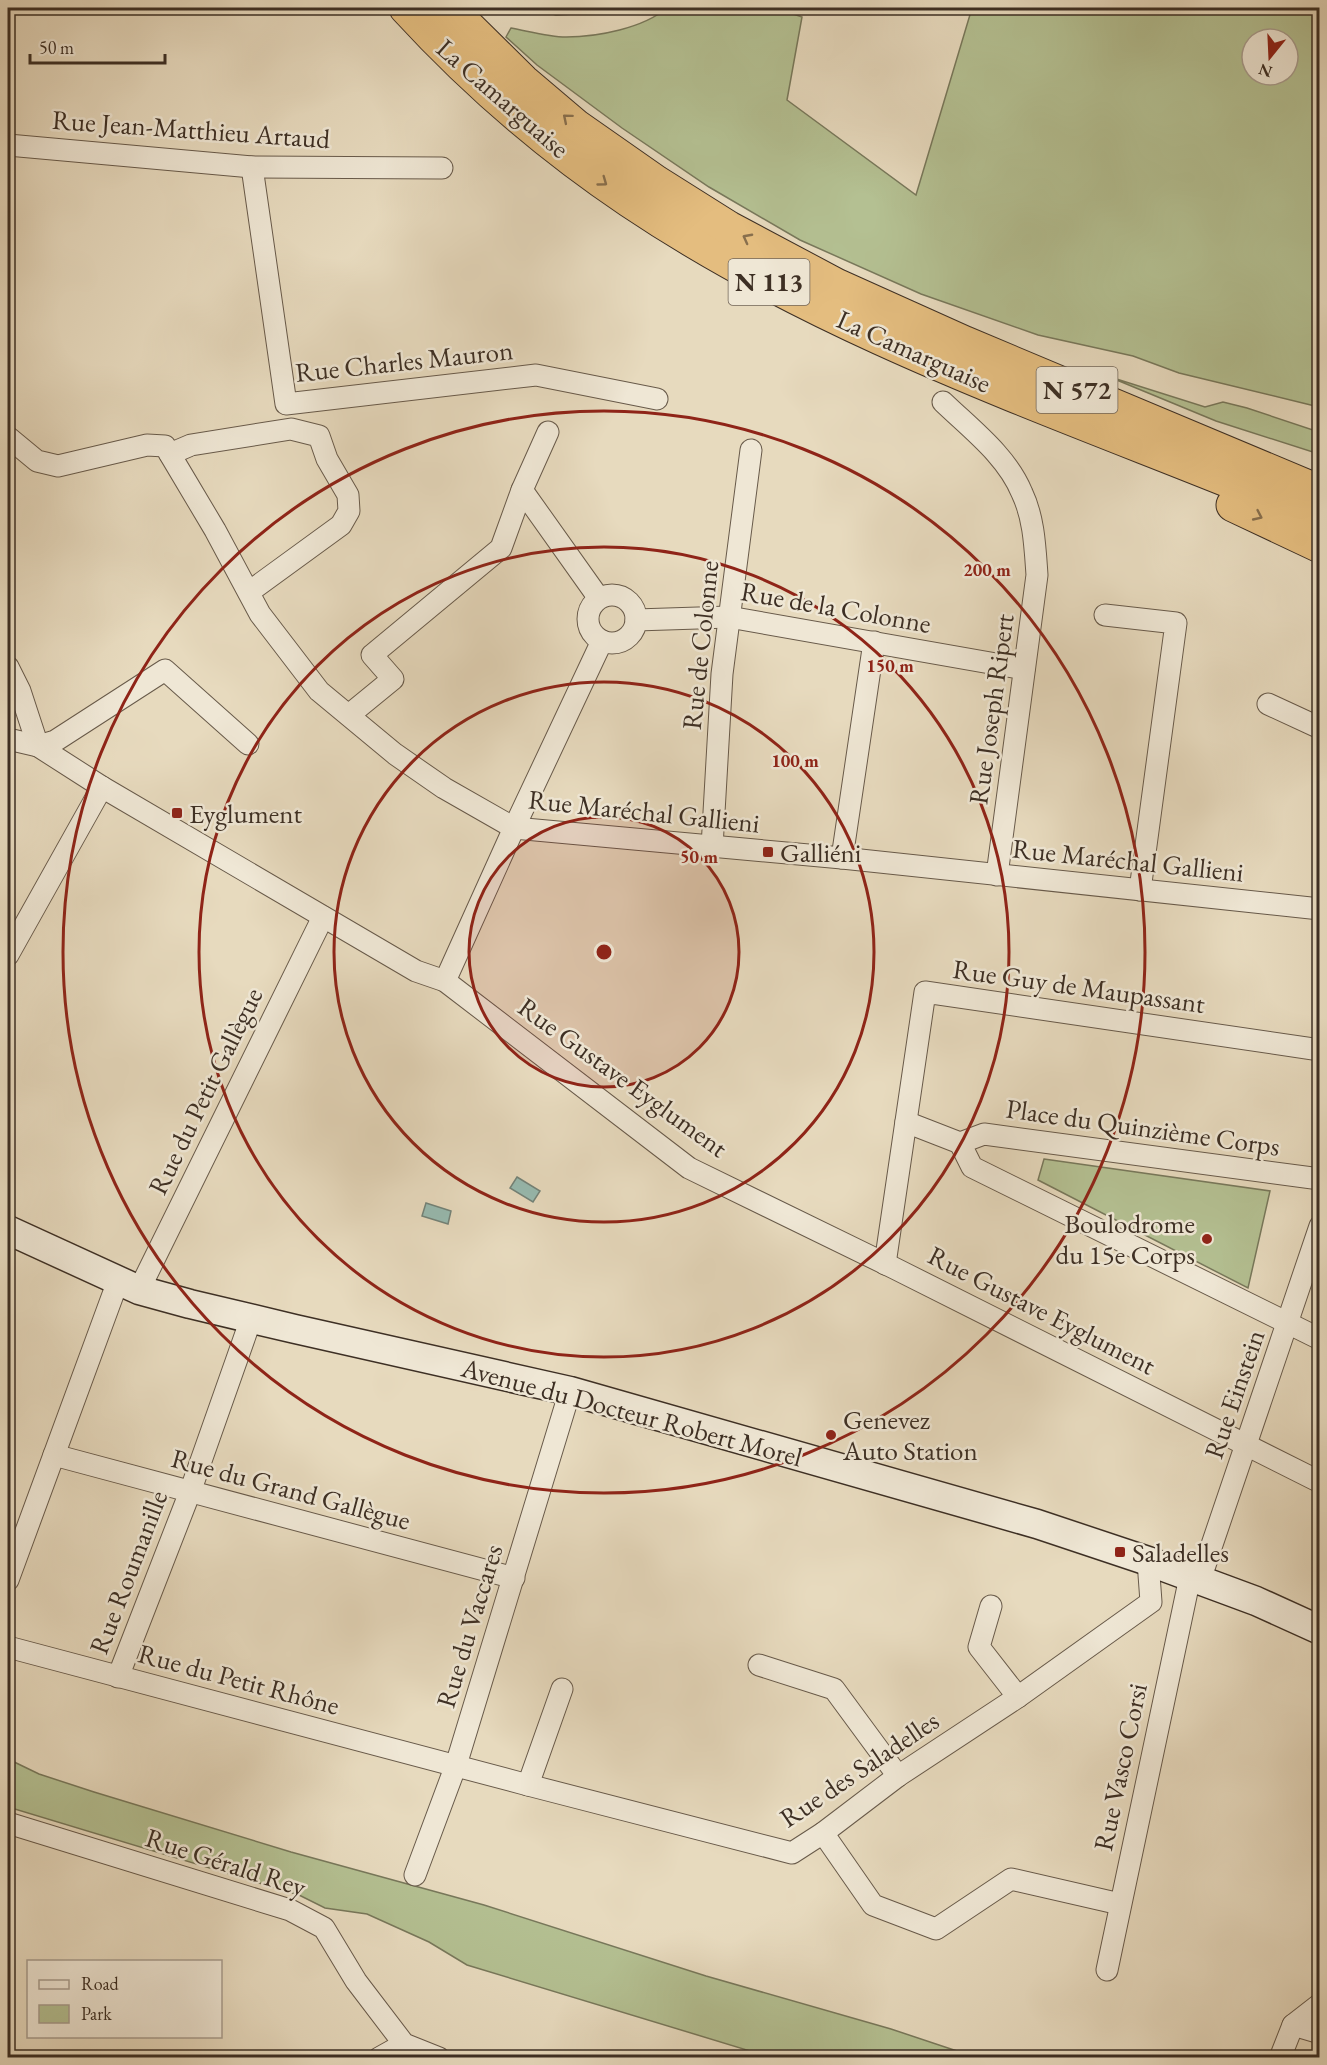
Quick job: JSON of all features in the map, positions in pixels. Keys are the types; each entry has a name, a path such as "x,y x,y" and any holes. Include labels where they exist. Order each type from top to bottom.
{"highway":[{"name":"La Camarguaise","path":"406,8 445,50 500,102 556,147 630,201 712,252 805,302 894,344 1320,518"},
{"name":"La Camarguaise","path":"449,8 524,81 576,126 656,182 729,228 836,285 965,343 1320,492"},
{"path":"836,285 950,324 1240,442 1320,469"},
{"path":"998,388 1214,496 1320,546"}],"street":[{"name":"Rue Jean-Matthieu Artaud","path":"8,145 252,167 442,168"},
{"name":"Rue Charles Mauron","path":"252,167 286,404 536,375 657,399"},
{"name":"Rue Joseph Ripert","path":"943,402 1004,462 1022,492 1033,529 1037,575 998,875"},
{"path":"8,437 37,461 58,466 147,445 165,446 170,454 191,445 291,429 319,436 327,459 348,495 349,512 341,525 249,592"},
{"path":"349,715 393,679 372,655 501,548 522,490 548,432"},
{"name":"Rue de Colonne","path":"712,847 722,674 752,450"},
{"name":"Rue Maréchal Gallieni","path":"170,454 215,530 260,614 319,691 395,754 514,828 842,858 1320,909"},
{"path":"522,490 598,597"},
{"path":"616,594 631,603 636,620 633,631 624,639 614,643 602,641 589,629 588,612 598,597 616,594"},
{"path":"1105,615 1176,623 1140,890"},
{"name":"Rue de la Colonne","path":"636,620 729,617 1024,669"},
{"path":"445,981 602,641"},
{"path":"842,858 874,642"},
{"path":"8,667 20,691 38,746 55,741 165,670 248,744"},
{"path":"1268,704 1320,728"},
{"name":"Rue Gustave Eyglument","path":"8,739 38,746 102,788 416,971 445,981 689,1168 1320,1482"},
{"path":"8,955 102,788"},
{"name":"Rue du Petit Gallègue","path":"128,1286 323,917"},
{"name":"Rue Guy de Maupassant","path":"885,1264 925,992 1320,1050"},
{"path":"906,1122 960,1143 972,1167 1320,1339"},
{"name":"Place du Quinzième Corps","path":"960,1143 984,1134 1320,1179"},
{"name":"Rue Einstein","path":"1195,1578 1247,1445 1320,1226"},
{"name":"Avenue du Docteur Robert Morel","path":"8,1230 128,1286 251,1319 570,1391 1037,1524 1256,1600 1320,1630"},
{"path":"8,1580 54,1455 128,1286"},
{"name":"Rue Roumanille","path":"118,1677 190,1492 251,1319"},
{"name":"Rue du Vaccares","path":"415,1875 456,1765 570,1391"},
{"name":"Rue du Grand Gallègue","path":"54,1455 514,1578"},
{"path":"1148,1561 1151,1602 1181,1617"},
{"name":"Rue Vasco Corsi","path":"1107,1970 1181,1617 1195,1578"},
{"name":"Avenue du Docteur Robert Morel","path":"1256,1600 1320,1616"},
{"name":"Rue des Saladelles","path":"456,1765 792,1853 823,1833 898,1776 1018,1697 1151,1602"},
{"path":"991,1606 980,1647 1018,1697"},
{"name":"Rue du Petit Rhône","path":"8,1647 456,1765"},
{"path":"759,1665 834,1689 898,1776"},
{"path":"528,1785 561,1689"},
{"name":"Rue Gérald Rey","path":"8,1822 290,1910 324,1928 356,1981 406,2051"},
{"path":"823,1833 873,1905 936,1929 1011,1879 1120,1904"},
{"path":"1281,2058 1293,2025 1320,2004"},
{"path":"1293,2025 1320,2032"},
{"path":"379,2058 406,2051 439,2058"}],"green space":[{"path":"529,8 615,8 596,13 556,15"},
{"path":"667,8 776,8 802,17 787,100 916,195 972,8 1319,8 1319,407 1179,373 1133,356 1038,335 921,294 800,240 709,187 622,128 537,65 506,37 511,28 559,37 579,37 619,30 646,21"},
{"path":"1107,376 1205,407 1223,402 1319,432 1319,454 1216,421"},
{"name":"Boulodrome du 15e Corps","path":"1044,1159 1270,1191 1248,1288 1038,1180"},
{"path":"8,1759 39,1774 94,1792 291,1852 484,1905 706,1976 891,2029 975,2057 770,2057 467,1965 429,1942 367,1914 325,1908 299,1895 8,1807"}],"water":[{"path":"517,1177 540,1191 533,1202 510,1188"},
{"path":"426,1203 451,1211 448,1224 422,1216"}],"place":[{"name":"Eyglument","path":"177,813"},
{"name":"Galliéni","path":"768,852"},
{"name":"Boulodrome du 15e Corps","path":"1207,1239"},
{"name":"Genevez Auto Station","path":"831,1435"},
{"name":"Saladelles","path":"1120,1552"}]}
